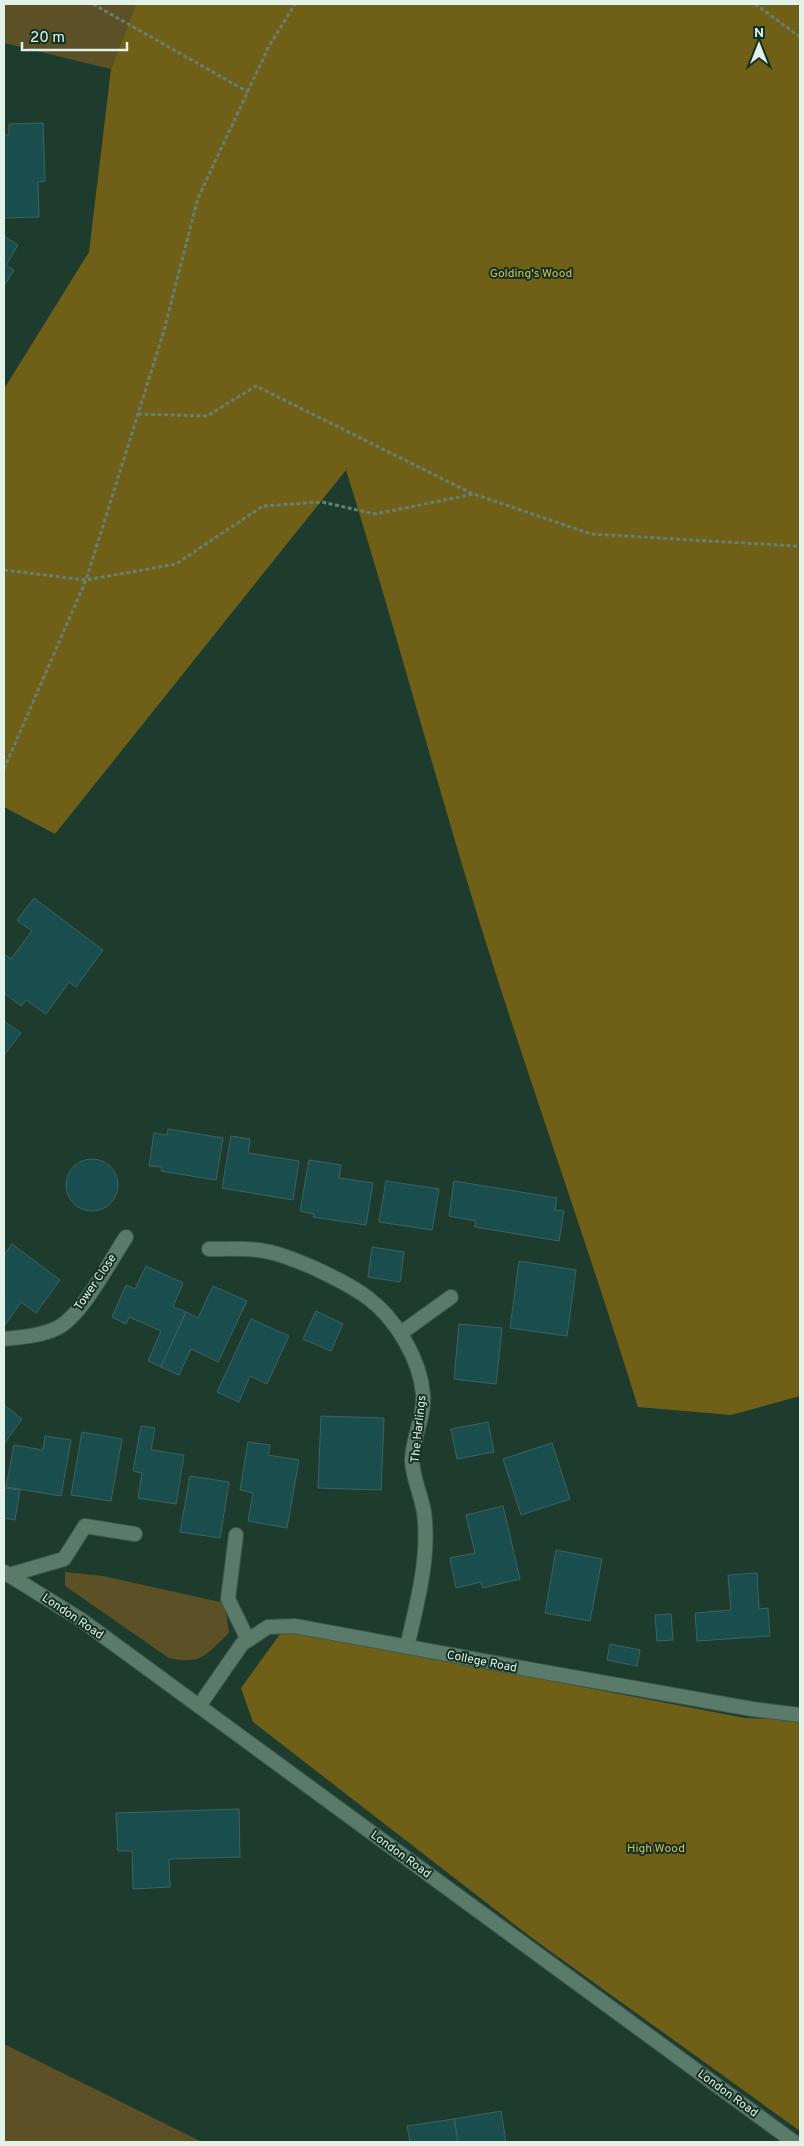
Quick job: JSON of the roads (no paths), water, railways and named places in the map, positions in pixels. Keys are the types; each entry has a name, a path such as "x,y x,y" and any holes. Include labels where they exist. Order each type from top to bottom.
{"street":[{"name":"Tower Close","path":"4,1339 38,1334 57,1328 72,1317 126,1237"},
{"name":"The Harlings","path":"209,1249 259,1250 296,1261 336,1278 369,1298 401,1333 412,1352 419,1373 423,1395 422,1414 412,1460 424,1513 424,1540 421,1587 407,1647"},
{"path":"401,1333 451,1297"},
{"path":"6,1574 64,1559 86,1526 135,1534"},
{"path":"236,1534 228,1599 248,1640"},
{"name":"London Road","path":"6,1574 80,1619 794,2142"},
{"name":"College Road","path":"199,1706 242,1644 268,1627 295,1626 742,1707 800,1715"}],"park label":[{"name":"Golding's Wood","path":"531,273"},
{"name":"High Wood","path":"656,1848"}]}
